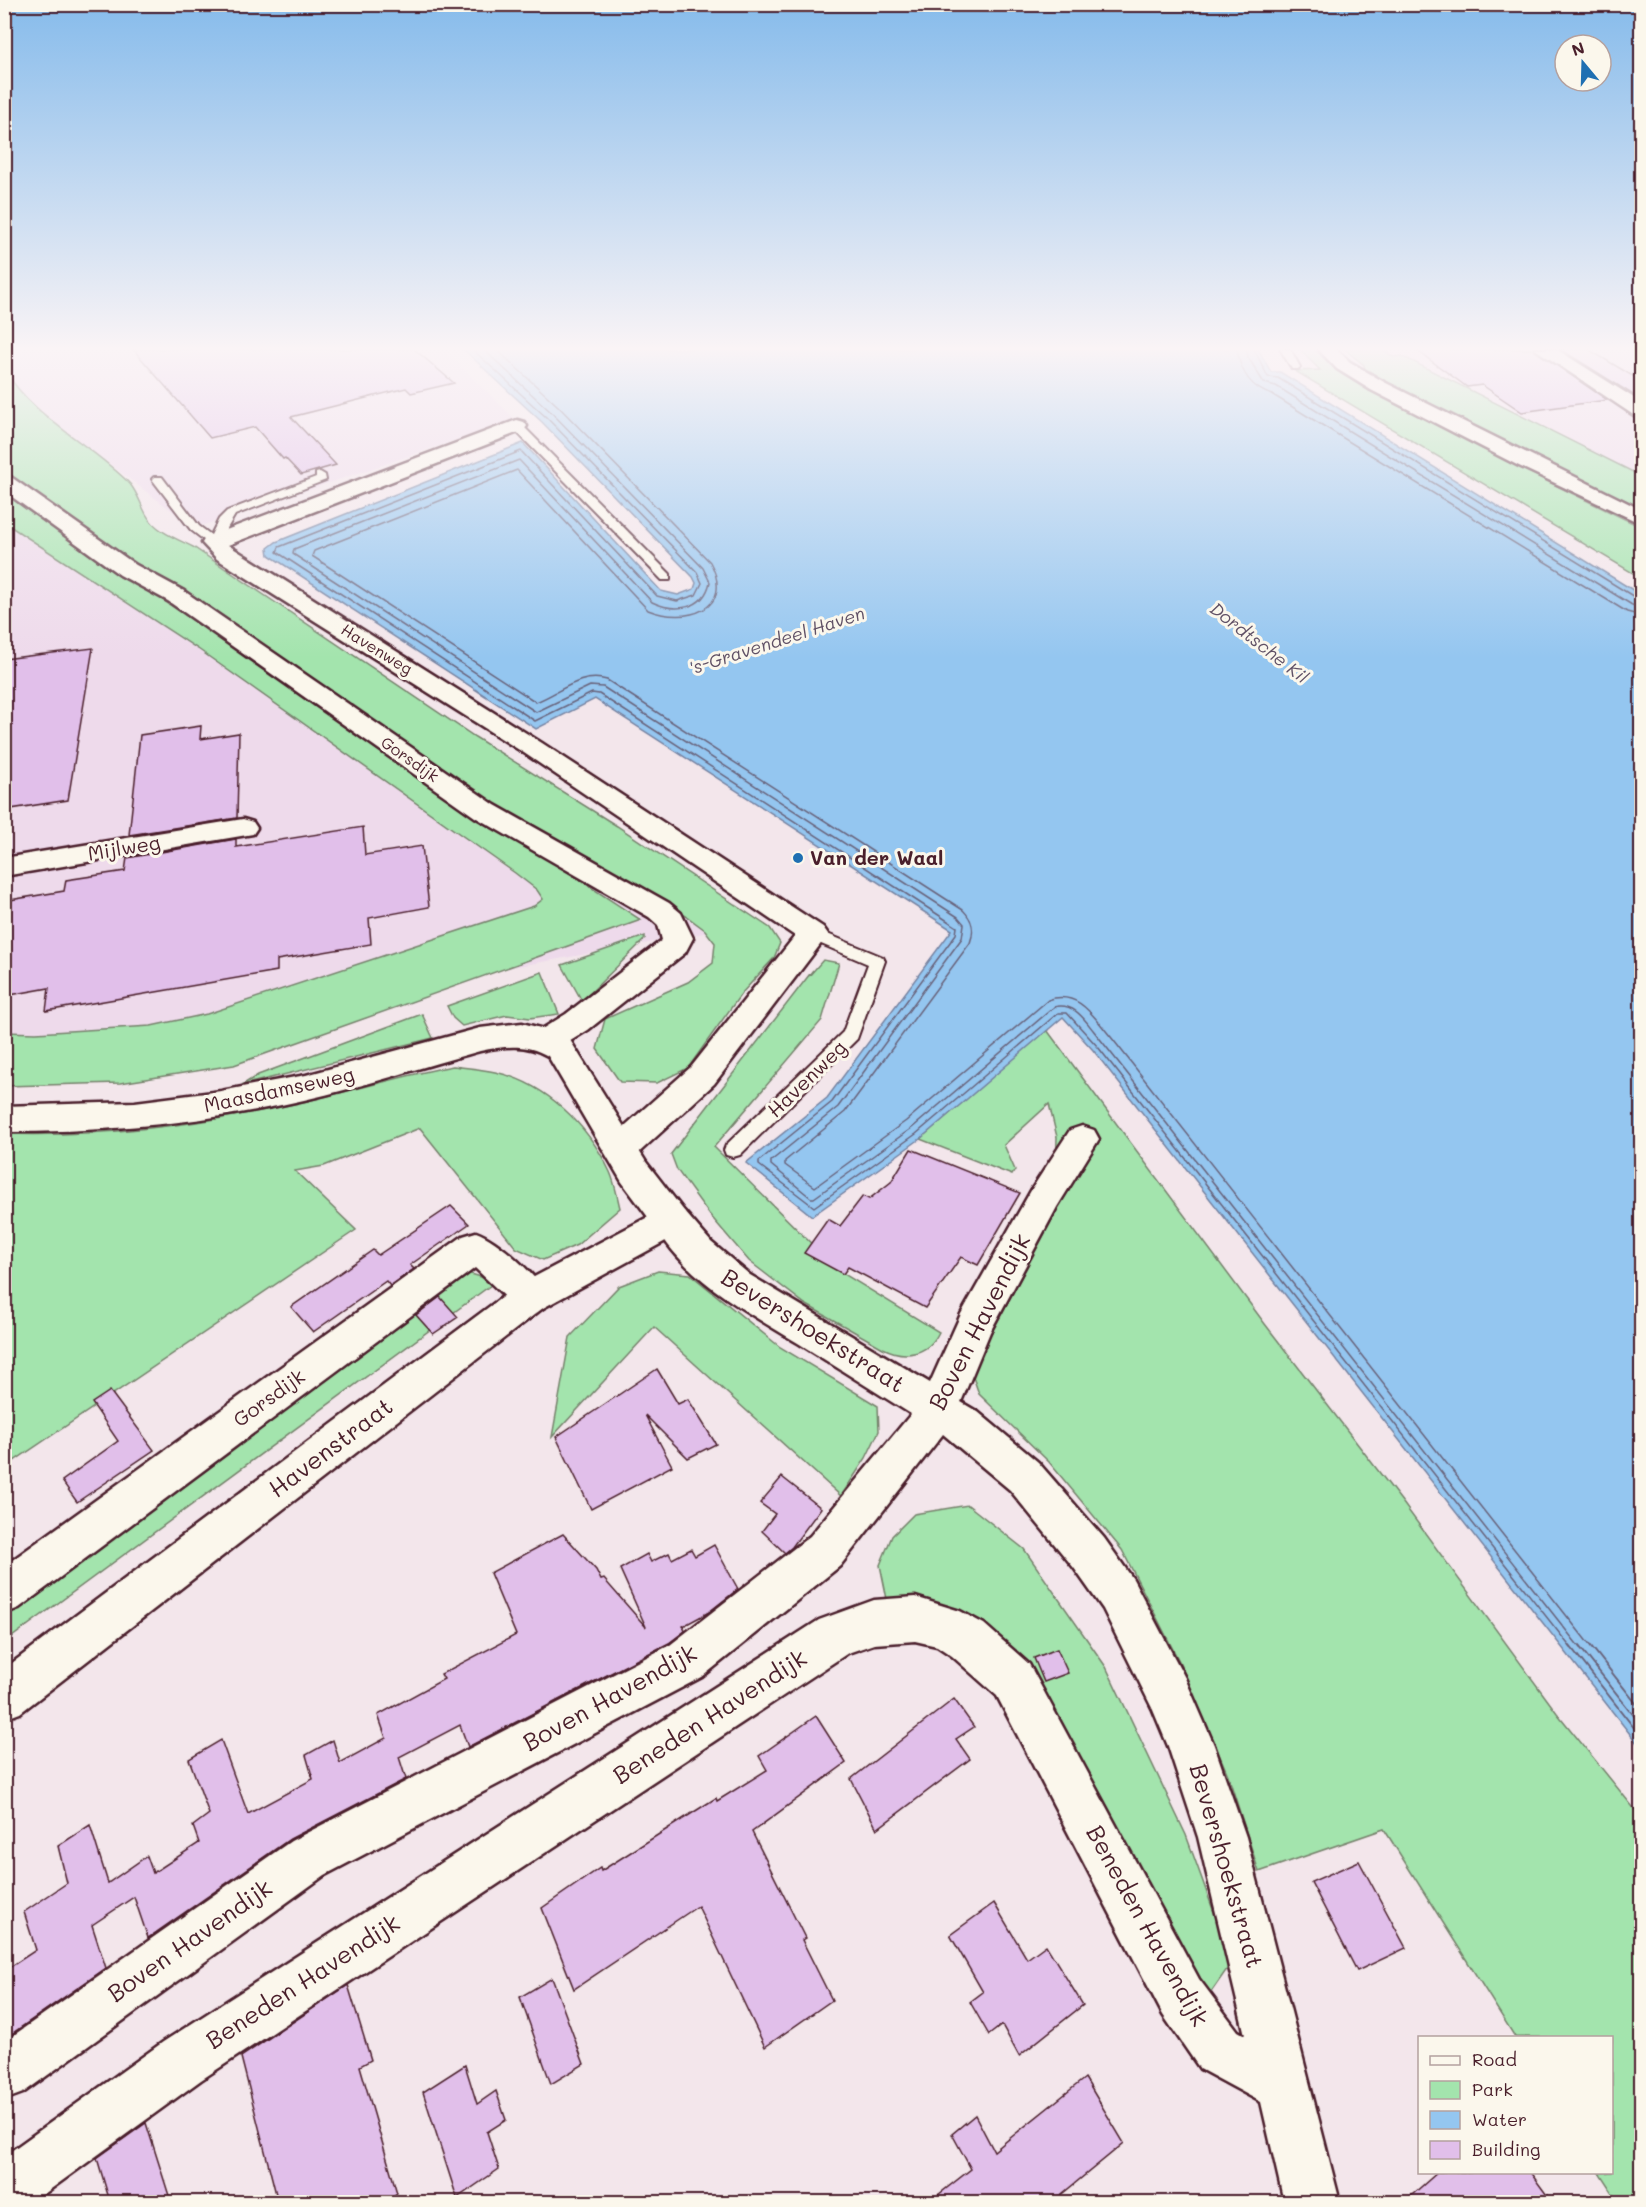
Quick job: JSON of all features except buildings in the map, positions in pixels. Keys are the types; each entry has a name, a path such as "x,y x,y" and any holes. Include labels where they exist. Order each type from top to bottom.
{"street":[{"path":"213,543 449,452"},
{"path":"1502,452 1641,518"},
{"name":"Gorsdijk","path":"4,481 128,570 176,596 485,811 659,910 671,920 678,938 664,956 577,1022 548,1040"},
{"name":"Havenweg","path":"213,543 225,554 533,748 813,934"},
{"name":"Mijlweg","path":"4,867 243,828"},
{"path":"621,1149 703,1075 813,934"},
{"name":"Maasdamseweg","path":"4,1119 137,1114 212,1105 347,1077 497,1037 519,1035 548,1040"},
{"name":"Bevershoekstraat","path":"548,1040 559,1048 570,1064 634,1172 670,1221 699,1253 737,1286 964,1425 1024,1476 1089,1553 1118,1594 1150,1652 1191,1745 1222,1837 1312,2202"},
{"name":"Boven Havendijk","path":"4,2074 308,1858 686,1661 825,1551 939,1409 974,1326 1045,1197 1082,1139"},
{"name":"Havenstraat","path":"4,1697 530,1297 670,1221"},
{"name":"Gorsdijk","path":"4,1593 476,1247 530,1297"},
{"name":"Beneden Havendijk","path":"4,2190 182,2061 835,1636 874,1622 915,1619 945,1626 968,1640 1013,1680 1181,1997 1219,2050 1285,2086"}],"lane":[{"path":"543,452 666,577"},
{"path":"158,479 195,528 213,543 225,519 231,513 322,478 320,475"},
{"name":"Havenweg","path":"733,1150 851,1035 877,961 813,934"}],"shaded area":[{"path":"93,452 421,452 195,528"},
{"path":"1583,452 1641,452 1641,482"},
{"path":"5,478 749,925 5,1058"}],"green space":[{"path":"4,452 92,452 130,484 150,520 161,530 193,547 475,737 617,826 770,928 780,943 774,958 741,994 688,1068 657,1083 620,1082 597,1049 605,1019 688,982 713,963 715,943 705,930 686,916 585,861 432,765 4,479"},
{"path":"1430,452 1488,452 1641,527 1641,578"},
{"path":"1518,452 1593,452 1641,476 1641,510"},
{"path":"4,493 641,920 234,1065 120,1083 5,1086 5,1032 36,1033 151,1026 207,1014 534,906 543,899 537,890 515,873 198,649 5,523"},
{"path":"645,936 645,939 582,1001 562,965"},
{"path":"823,960 839,963 822,1020 714,1147 839,1271 939,1332 929,1346 915,1353 899,1353 883,1348 805,1304 749,1261 709,1214 677,1170 671,1154"},
{"path":"542,972 559,1014 530,1018 507,1015 462,1026 453,1018 447,1006"},
{"path":"422,1014 433,1038 242,1085 258,1075"},
{"path":"1047,1030 1265,1324 1403,1503 1557,1713 1641,1817 1641,2202 1618,2202 1600,2174 1613,2174 1613,2036 1514,2036 1384,1829 1259,1872 1228,1775 1180,1663 1122,1550 1049,1462 979,1394 971,1371 1055,1214 1057,1137 1049,1104 1004,1145 1015,1170 1012,1175 920,1139"},
{"path":"453,1066 490,1071 514,1078 548,1096 563,1108 590,1138 601,1155 612,1176 620,1208 577,1245 543,1260 516,1248 420,1128 324,1166 295,1171 356,1230 5,1467 5,1134 119,1131 195,1122 270,1109"},
{"path":"658,1271 690,1274 780,1347 878,1406 879,1431 866,1458 841,1496 654,1327 552,1437 570,1337 619,1286"},
{"path":"464,1272 481,1277 491,1285 5,1642 4,1592"},
{"path":"968,1505 1024,1549 1106,1667 1186,1835 1232,1962 1209,1995 1172,1959 1028,1689 888,1604 880,1565 892,1536 914,1514"}],"water":[{"path":"501,452 531,452 661,591 678,595 694,589 696,583 693,577 571,452 1409,452 1641,595 1641,1748 1093,1050 1063,1017 920,1139 812,1216 746,1163 827,1098 952,930 595,699 536,729 269,555 268,548 276,542"}],"place":[{"name":"Van der Waal","path":"798,858"}],"water label":[{"name":"'s-Gravendeel Haven","path":"777,641"},
{"name":"Dordtsche Kil","path":"1259,643"}]}
